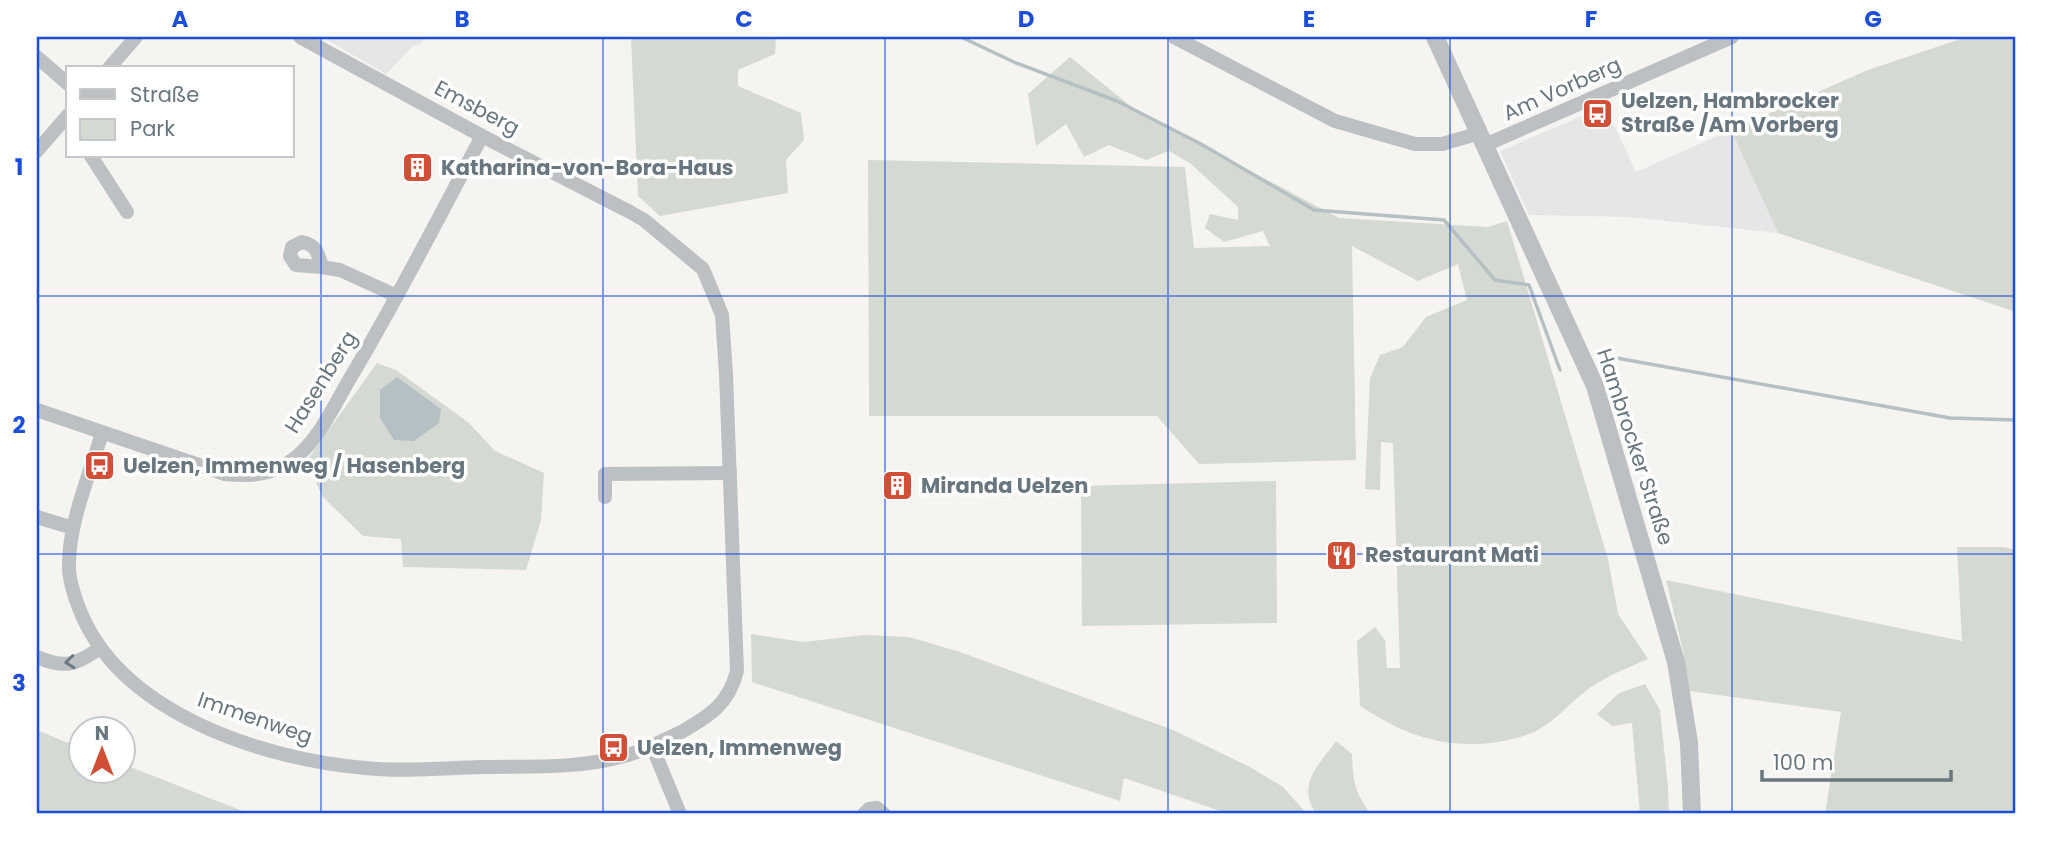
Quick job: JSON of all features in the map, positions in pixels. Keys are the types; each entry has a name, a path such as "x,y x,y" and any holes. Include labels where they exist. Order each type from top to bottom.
{"street":[{"path":"111,66 136,37"},
{"name":"Emsberg","path":"300,37 482,136 631,212 703,269 722,315 737,671"},
{"name":"Am Vorberg","path":"1174,37 1335,121 1415,144 1482,139 1732,37"},
{"name":"Hambrocker Straße","path":"1435,37 1595,386 1676,662 1689,744 1692,814"},
{"path":"37,57 66,82"},
{"path":"37,151 65,124"},
{"name":"Hasenberg","path":"37,410 225,474 245,477 261,475 298,456 337,401 397,296 482,136"},
{"path":"92,158 127,212"},
{"path":"322,267 340,270 397,296"},
{"name":"Immenweg","path":"102,433 73,528 68,568 74,595 84,623 100,648 123,675 150,697 195,722 274,751 367,769 573,764 618,758 652,746 700,721 725,701 733,687 737,671"},
{"path":"606,497 604,474 730,473"},
{"path":"37,517 73,528"},
{"path":"37,657 65,665 80,662 100,648"},
{"path":"652,746 680,814"},
{"path":"864,814 869,809 877,808 884,814"}],"shaded area":[{"path":"322,37 427,37 419,45 414,45 386,74"},
{"path":"1605,106 1636,172 1731,130 1778,233 1630,217 1529,215 1500,151"},
{"path":"397,377 441,409 439,423 414,441 394,440 380,418 380,390"}],"green space":[{"path":"631,37 776,37 775,54 738,70 738,86 801,113 804,140 786,160 788,193 660,216 638,196"},
{"path":"1966,37 2016,37 2016,312 1778,233 1731,130 1868,70"},
{"path":"1070,57 1134,109 1339,218 1488,227 1507,221 1608,559 1618,614 1648,659 1597,683 1555,719 1536,731 1485,744 1448,743 1413,734 1360,706 1357,641 1375,627 1385,640 1387,668 1400,668 1393,443 1381,442 1380,490 1365,489 1370,378 1380,355 1403,347 1426,317 1467,300 1458,264 1418,281 1352,246 1356,460 1199,464 1157,416 869,416 868,160 1185,167 1194,248 1270,246 1263,231 1224,242 1205,228 1210,214 1238,220 1238,207 1191,164 1169,151 1146,160 1109,145 1084,157 1066,124 1036,146 1028,94"},
{"path":"377,363 396,370 469,423 495,451 544,473 541,520 526,570 403,567 401,539 363,536 322,496 307,460"},
{"path":"1276,481 1277,623 1082,626 1081,486"},
{"path":"1957,547 2004,547 2016,550 2016,814 1825,814 1841,712 1689,691 1683,651 1666,580 1962,641"},
{"path":"751,634 803,642 865,635 909,637 960,652 1173,730 1250,767 1283,787 1307,814 1229,814 1124,778 1120,801 752,682"},
{"path":"1645,684 1660,710 1669,814 1640,814 1632,723 1612,726 1597,714 1619,693"},
{"path":"37,730 66,742 66,784 136,784 136,769 250,814 37,814"},
{"path":"1336,741 1352,754 1356,786 1371,814 1316,814 1310,803 1308,793 1312,775"}],"waterway":[{"path":"961,37 1016,63 1117,101 1201,144 1314,210 1444,220 1495,280 1529,285 1560,370"},
{"path":"1611,357 1950,418 2016,420"}],"place":[{"name":"Uelzen, Hambrocker Straße /Am Vorberg","path":"1598,113"},
{"name":"Katharina-von-Bora-Haus","path":"418,168"},
{"name":"Uelzen, Immenweg / Hasenberg","path":"100,466"},
{"name":"Miranda Uelzen","path":"898,486"},
{"name":"Restaurant Mati","path":"1342,555"},
{"name":"Uelzen, Immenweg","path":"614,748"}]}
